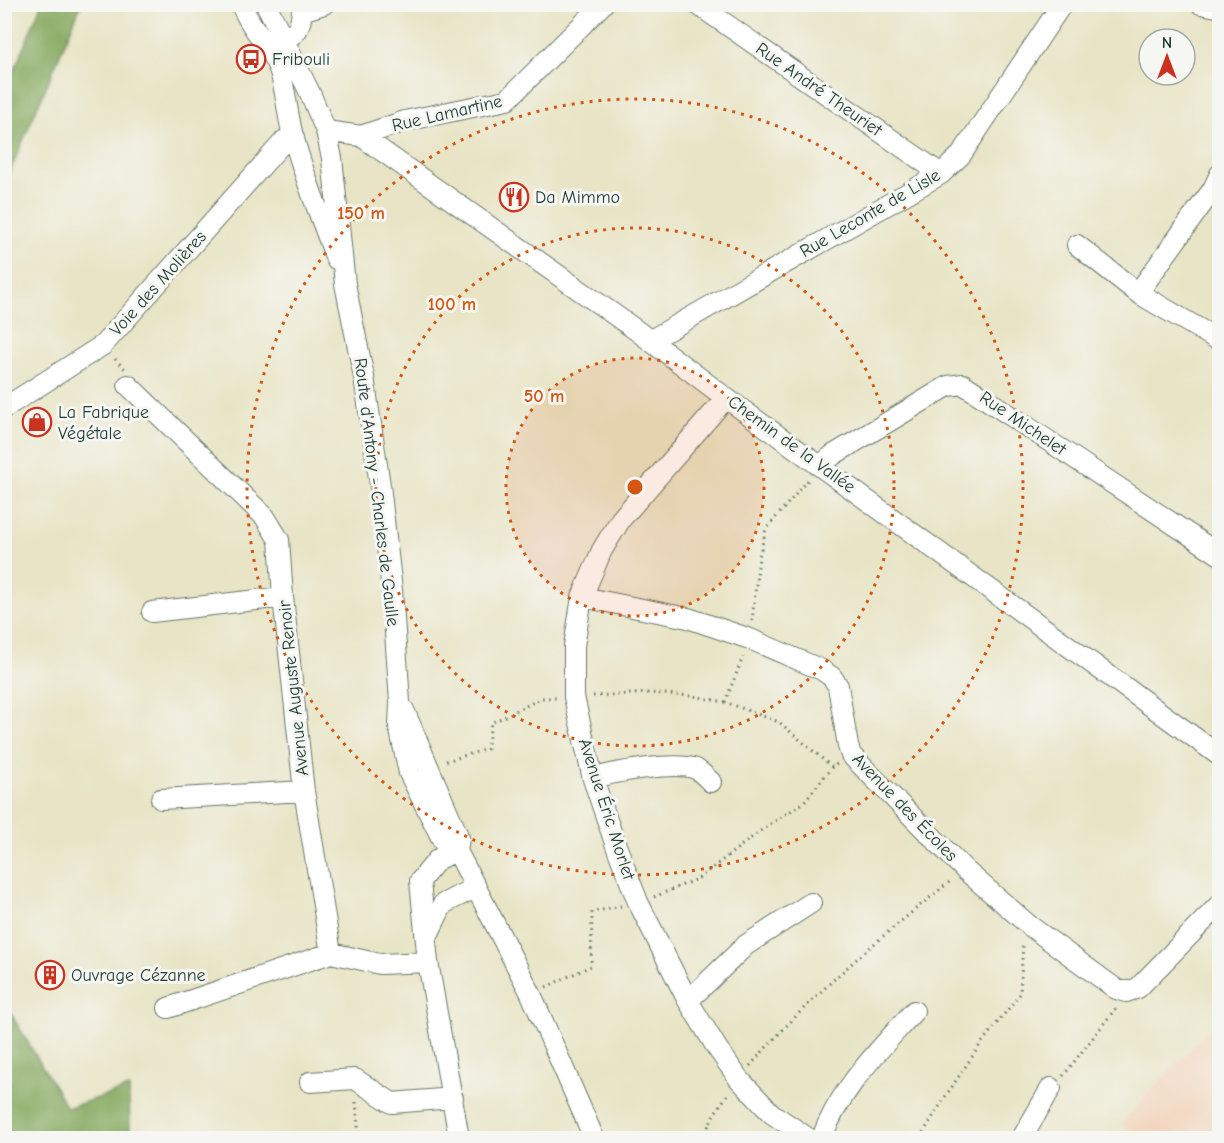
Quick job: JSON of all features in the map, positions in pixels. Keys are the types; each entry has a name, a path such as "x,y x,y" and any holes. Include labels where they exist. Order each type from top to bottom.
{"street":[{"path":"225,4 236,19 259,28 294,35 301,26 303,8 324,4"},
{"name":"Rue Lamartine","path":"325,132 361,136 405,121 507,100 603,4"},
{"name":"Rue André Theuriet","path":"697,4 941,174"},
{"name":"Rue Leconte de Lisle","path":"651,340 941,174 961,155 1062,4"},
{"path":"259,28 257,20 269,5"},
{"name":"Route d'Antony - Charles de Gaulle","path":"269,5 259,28 281,74 294,138 345,284"},
{"name":"Route d'Antony - Charles de Gaulle","path":"259,28 325,132 338,208 345,284 364,377 380,485 392,590 400,702 399,726 409,773 446,847 457,851"},
{"name":"Voie des Molières","path":"4,408 103,345 285,140 294,138 300,123 312,118 325,132"},
{"path":"294,138 308,152 325,132"},
{"name":"Chemin de la Vallée","path":"361,136 651,340 726,398 1220,756"},
{"path":"1138,292 1213,189 1220,174"},
{"path":"1077,245 1138,292 1220,341"},
{"name":"Rue Michelet","path":"821,465 833,455 948,386 963,384 1220,555"},
{"name":"Avenue Auguste Renoir","path":"128,385 265,518 279,540 304,791 331,953"},
{"name":"Avenue Éric Morlet","path":"726,398 621,519 602,550 582,597 574,646 574,697 593,779 615,843 638,902 687,999 739,1079 771,1113 808,1138"},
{"path":"152,612 283,597"},
{"name":"Avenue des Écoles","path":"582,597 688,618 750,639 832,676 838,686 851,755 965,870 1030,926 1116,989 1126,992"},
{"name":"Route d'Antony - Charles de Gaulle","path":"400,702 459,838 457,851 531,994 594,1138"},
{"path":"593,779 604,775 668,766 696,769 711,782"},
{"path":"161,799 304,791"},
{"path":"457,851 438,860 420,881 428,962 459,1138"},
{"path":"426,939 443,903 476,887"},
{"path":"687,999 746,945 812,903"},
{"path":"1126,992 1138,988 1220,904"},
{"path":"168,1008 331,953 381,964 428,962"},
{"path":"822,1138 839,1101 856,1077 914,1011"},
{"path":"309,1082 355,1079 392,1102 453,1098"},
{"path":"1022,1138 1051,1088"}],"path":[{"path":"103,345 126,370 128,385"},
{"path":"725,702 750,639 759,557 766,529 821,465"},
{"path":"428,766 487,749 491,723 542,698 649,693 693,696 725,702 778,722 832,767"},
{"path":"531,994 591,966 592,912 638,902 699,878 803,802 832,767 851,755"},
{"path":"703,1138 714,1114 739,1079 829,983 907,915 965,870"},
{"path":"920,1138 960,1074 1020,994 1023,938 1030,926"},
{"path":"1051,1088 1062,1077 1126,992"},
{"path":"355,1079 359,1138"}],"shaded area":[{"path":"1219,1019 1219,1138 1130,1138 1122,1122"}],"green space":[{"path":"41,5 81,5 5,183 5,93"},
{"path":"5,1004 67,1108 129,1088 130,1138 5,1138"}],"place":[{"name":"Fribouli","path":"251,59"},
{"name":"Da Mimmo","path":"514,197"},
{"name":"La Fabrique Végétale","path":"37,422"},
{"name":"Ouvrage Cézanne","path":"50,975"}]}
